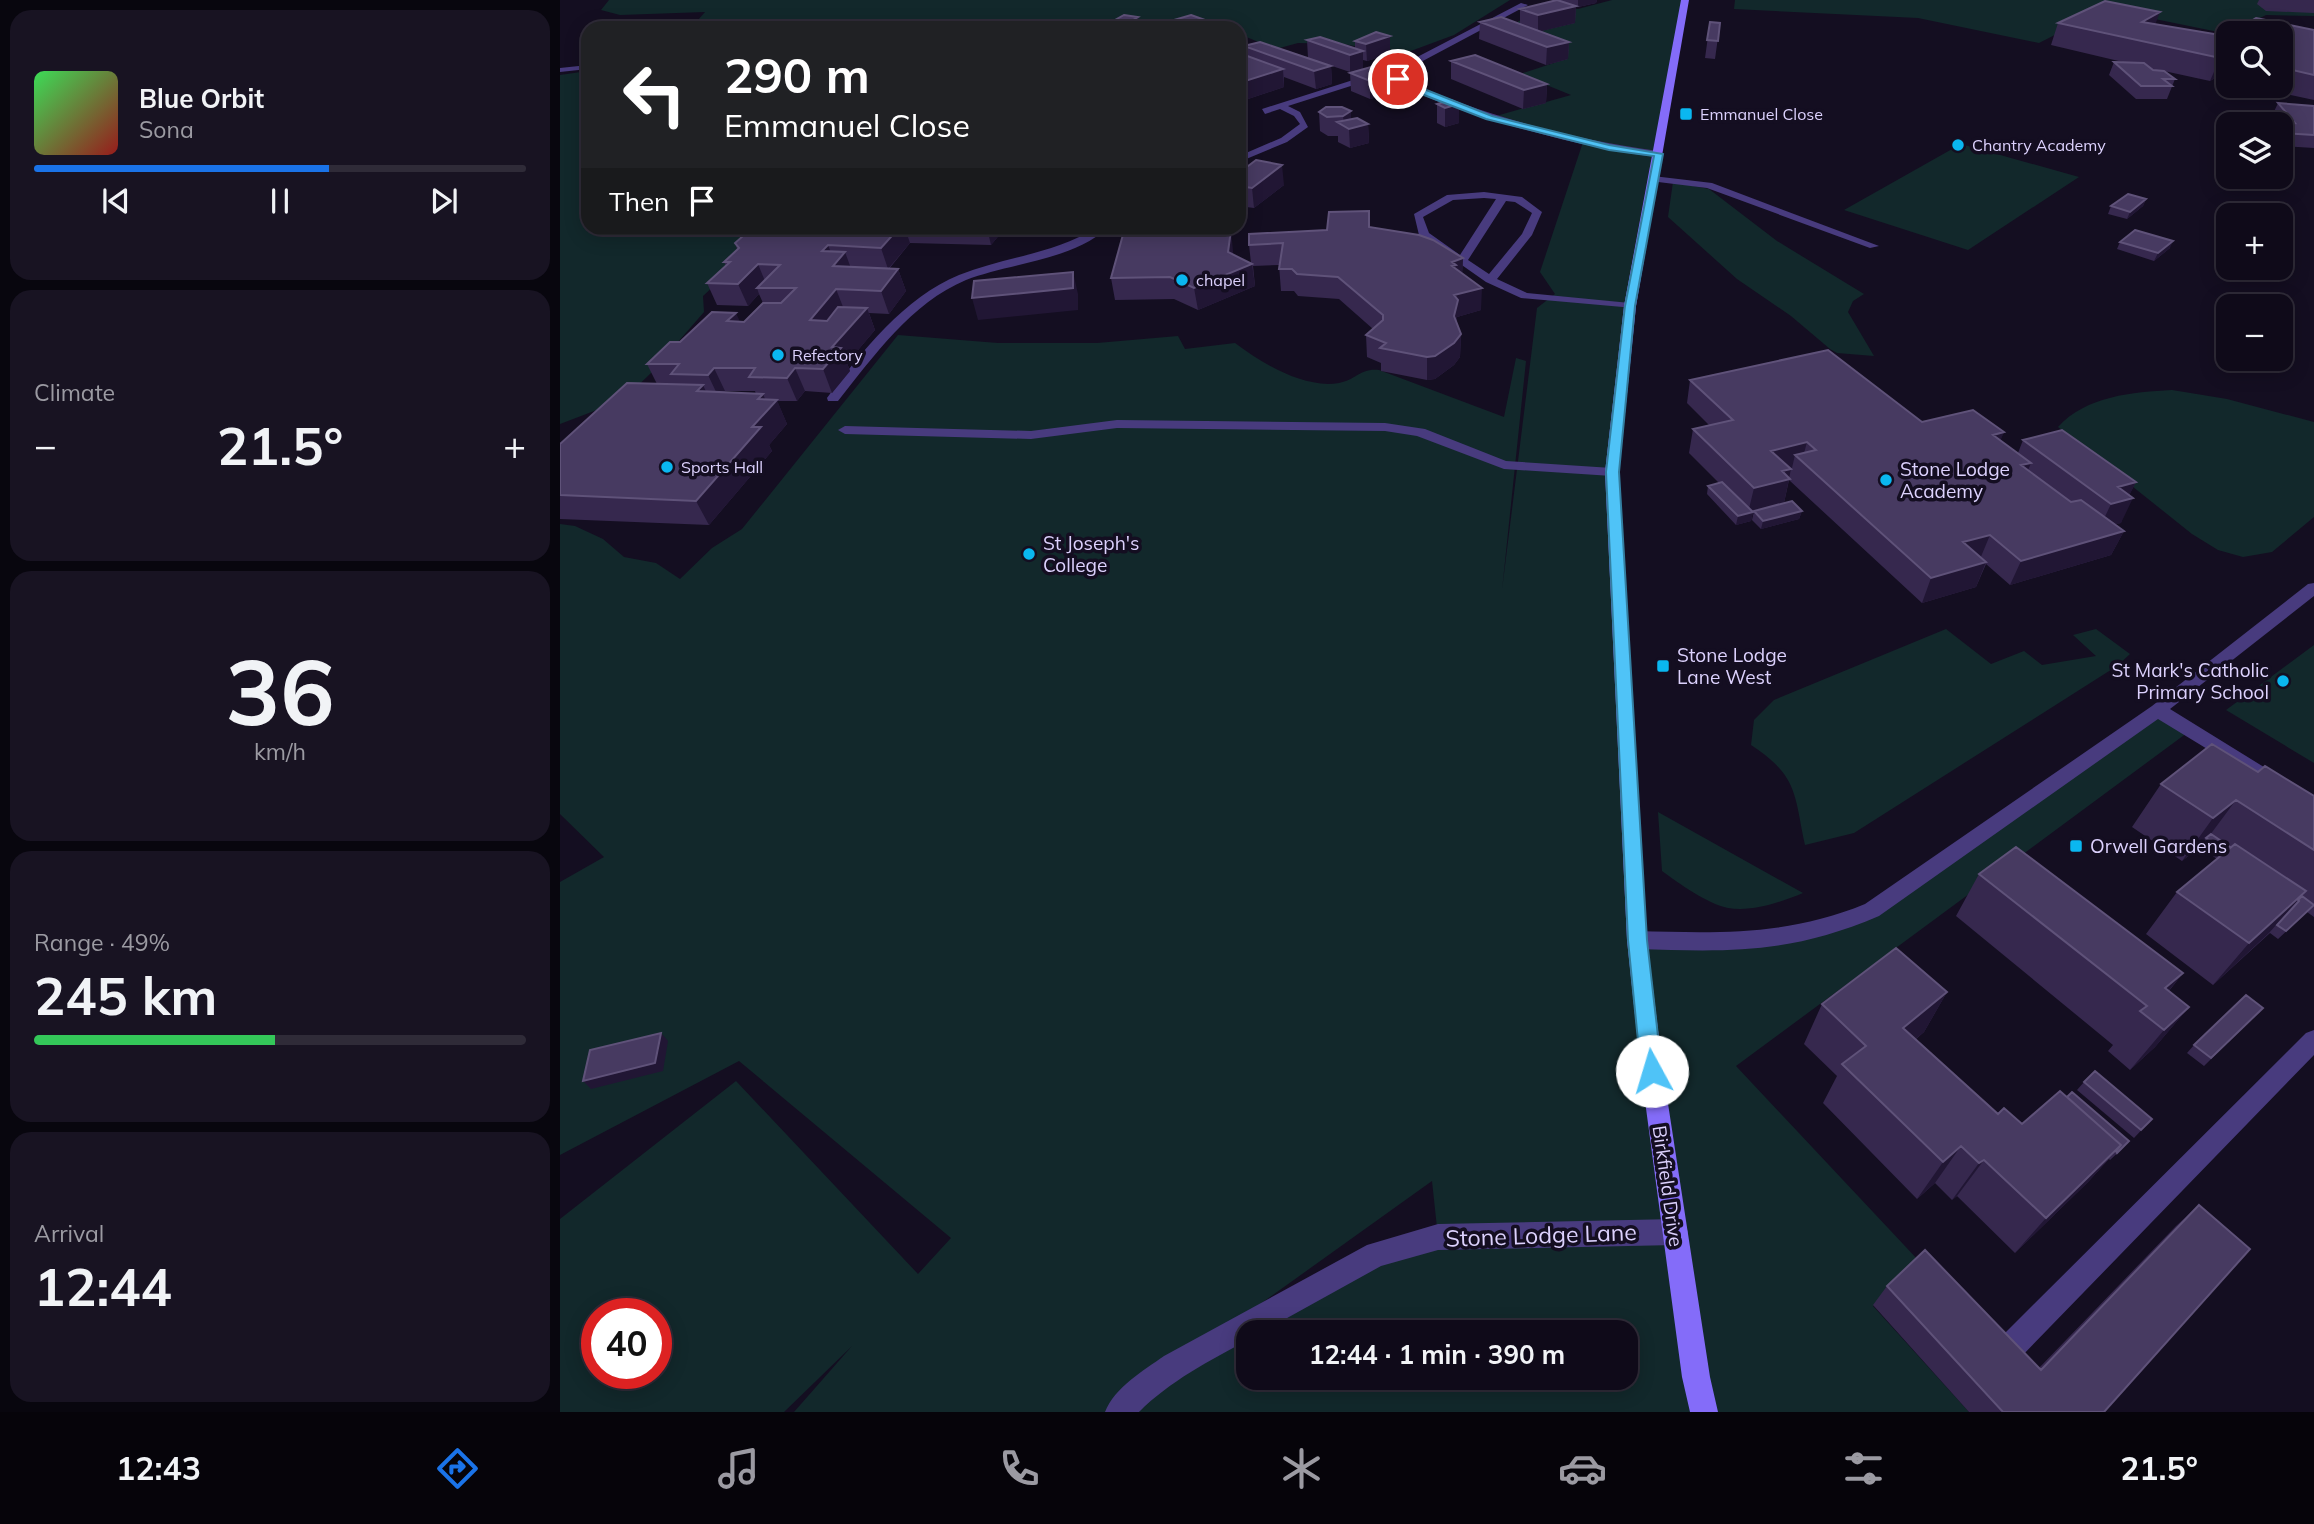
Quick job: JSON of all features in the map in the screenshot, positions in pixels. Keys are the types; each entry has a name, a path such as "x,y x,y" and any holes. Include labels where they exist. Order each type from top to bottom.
{"street":[{"name":"Birkfield Drive","path":"1685,0 1630,306 1612,472 1637,940 1652,1071 1696,1377 1704,1412"},
{"path":"1398,79 1396,74 1401,69 1524,5"},
{"path":"560,70 581,68"},
{"path":"1265,110 1356,82 1398,79 1409,86 1489,118 1609,147 1658,154"},
{"path":"1246,156 1284,140 1304,125 1297,114 1280,106"},
{"path":"1653,180 1709,185 1874,246"},
{"path":"1490,280 1527,235 1537,212 1518,199 1484,195 1451,197 1418,216 1424,236 1490,280 1525,296 1630,306"},
{"path":"1462,260 1503,197"},
{"path":"833,398 899,323 941,289 964,277 1064,246 1090,235"},
{"path":"845,430 1031,435 1117,424 1385,427 1420,432 1504,465 1612,472"},
{"path":"1637,940 1778,940 1805,935 1848,921 1895,895 2158,710 2314,588"},
{"path":"2158,710 2314,807"},
{"path":"2009,1349 2314,1040"},
{"name":"Stone Lodge Lane","path":"1119,1412 1143,1388 1174,1366 1376,1254 1438,1237 1675,1232"}],"green space":[{"path":"609,0 1510,0 1454,35 1400,55 1344,44 1298,43 1276,49 1246,37 1246,21 697,21 705,12 620,15 601,10"},
{"path":"1612,0 1685,0 1653,180 1612,472 1637,940 1747,942 1848,921 2158,710 2191,730 1736,1066 1919,1261 1873,1306 1969,1412 794,1412 852,1346 784,1412 560,1412 560,1219 736,1081 918,1274 951,1238 739,1061 560,1155 560,882 604,857 560,814 560,524 575,526 603,539 624,557 656,563 680,579 712,548 742,529 898,335 998,343 1097,343 1178,336 1185,349 1235,343 1270,366 1311,382 1339,383 1362,372 1379,370 1504,417 1516,358 1526,361 1502,590 1537,308 1555,294 1540,272 1583,142 1489,118 1571,95 1520,74 1566,59 1511,26 1545,5 1578,9","holes":["1432,1181 1438,1237 1265,1320 1638,1320 1638,1390 1236,1390 1236,1334 1182,1360"]},
{"path":"1735,0 2314,0 2314,16 2266,15 2254,21 2216,21 2216,32 2106,9 2039,43 1918,18 1734,9"},
{"path":"581,72 581,235 768,235 703,296 704,312 651,373 623,400 560,424 560,75"},
{"path":"1961,144 2079,177 1968,250 1844,210"},
{"path":"1673,182 1709,189 1777,241 1864,294 1853,301 1848,312 1874,356 1837,353 1791,316 1737,279 1668,217"},
{"path":"2172,390 2227,399 2314,422 2314,517 2272,552 2243,557 2218,550 2192,534 2058,427 2082,408 2096,402 2126,394"},
{"path":"1946,629 1991,664 2024,651 2042,665 2096,656 2073,635 2096,629 2130,654 2117,666 1854,833 1805,845 1792,787 1778,766 1751,745 1754,720 1774,700"},
{"path":"2314,645 2314,763 2226,710"},
{"path":"1658,812 1803,893 1776,903 1747,909 1720,906 1703,898 1662,871"}],"building":[{"path":"1557,0 1576,6 1538,15 1520,9"},
{"path":"2105,1 2160,12 2142,22 2216,34 2216,57 2058,23"},
{"path":"1124,15 1138,17 1131,21 1113,21"},
{"path":"1191,15 1208,21 1182,21 1177,19"},
{"path":"1501,17 1569,42 1547,47 1480,22"},
{"path":"1710,22 1720,23 1718,41 1707,40"},
{"path":"2293,26 2314,30 2314,75 2293,70"},
{"path":"1376,32 1390,36 1366,44 1355,41"},
{"path":"1320,37 1363,51 1350,55 1307,40"},
{"path":"1260,42 1331,66 1314,71 1246,46"},
{"path":"1475,55 1547,84 1524,90 1451,61"},
{"path":"1246,56 1283,69 1246,81"},
{"path":"2114,62 2144,63 2175,79 2163,79 2172,86 2141,86"},
{"path":"1378,65 1397,73 1370,81 1350,73"},
{"path":"1451,100 1459,104 1445,108 1437,104"},
{"path":"2278,103 2314,106 2314,135 2293,134 2293,112 2286,112"},
{"path":"1326,107 1342,107 1351,111 1343,116 1327,117 1319,112"},
{"path":"1357,118 1368,124 1349,129 1337,122"},
{"path":"1256,160 1282,165 1252,188 1246,187 1246,168"},
{"path":"2128,194 2146,199 2130,212 2111,206"},
{"path":"1369,211 1369,227 1419,235 1463,258 1452,262 1456,265 1452,266 1482,288 1454,295 1458,300 1454,316 1461,334 1454,343 1435,356 1427,357 1380,348 1386,343 1366,335 1383,320 1383,315 1338,277 1297,274 1292,269 1279,269 1283,243 1249,245 1249,234 1327,230 1329,212"},
{"path":"2135,230 2173,241 2158,253 2120,242"},
{"path":"744,235 893,235 881,248 828,245 822,251 845,252 833,266 898,269 881,291 836,289 810,320 827,321 838,307 867,308 832,347 841,348 823,369 795,368 787,378 749,377 755,368 714,368 708,375 671,374 679,364 647,364 670,342 680,342 712,312 736,313 727,321 744,322 763,303 781,303 796,288 757,288 780,265 758,264 738,284 707,283 730,262 724,262 739,248 735,243"},
{"path":"1123,235 1230,235 1228,252 1252,264 1194,288 1170,277 1111,278"},
{"path":"1073,272 1073,288 972,298 974,281"},
{"path":"1828,350 1922,422 1973,410 2004,432 1993,435 2031,463 2021,465 2071,502 2081,500 2124,531 2021,561 1990,535 1963,542 1986,562 1931,578 1795,455 1816,450 1807,442 1771,451 1791,469 1782,471 1790,479 1754,488 1693,429 1733,420 1690,380"},
{"name":"Sports Hall","path":"627,383 703,385 697,391 763,394 758,399 777,400 752,427 761,427 696,501 560,495 560,444"},
{"path":"2062,430 2136,482 2118,487 2133,498 2111,504 2023,440"},
{"path":"1722,482 1753,512 1738,516 1708,486"},
{"path":"1792,501 1802,511 1763,521 1754,511"},
{"path":"2212,744 2258,772 2265,766 2314,796 2314,850 2236,800 2213,818 2161,784"},
{"path":"2211,834 2230,847 2226,851 2206,838"},
{"path":"2235,844 2306,891 2249,943 2177,892"},
{"path":"2016,847 2183,973 2165,988 2189,1007 2164,1030 2140,1011 2147,1006 1979,874"},
{"path":"2302,896 2314,905 2286,931 2277,925"},
{"path":"1896,948 1947,992 1903,1028 1998,1114 2004,1108 2022,1124 2060,1091 2121,1145 2046,1218 1984,1160 1979,1163 1961,1146 1943,1162 1842,1064 1866,1046 1822,1004"},
{"path":"2246,995 2263,1008 2211,1058 2194,1045"},
{"path":"661,1033 655,1063 583,1081 590,1050"},
{"path":"2095,1071 2152,1119 2141,1130 2084,1082"},
{"path":"2072,1092 2129,1141 2117,1153 2121,1145 2067,1097"},
{"path":"2199,1205 2250,1249 2104,1412 2003,1412 1887,1286 1925,1250 2041,1370"}],"place":[{"name":"Emmanuel Close","path":"1686,114"},
{"name":"Chantry Academy","path":"1958,145"},
{"name":"chapel","path":"1182,280"},
{"name":"Refectory","path":"778,355"},
{"name":"Sports Hall","path":"667,467"},
{"name":"Stone Lodge Academy","path":"1886,480"},
{"name":"St Joseph's College","path":"1029,554"},
{"name":"Stone Lodge Lane West","path":"1663,666"},
{"name":"St Mark's Catholic Primary School","path":"2283,681"},
{"name":"Orwell Gardens","path":"2076,846"}],"route":[{"path":"1398,79 1409,86 1489,118 1583,142 1658,154 1630,306 1612,472 1637,940 1652,1071"}]}
